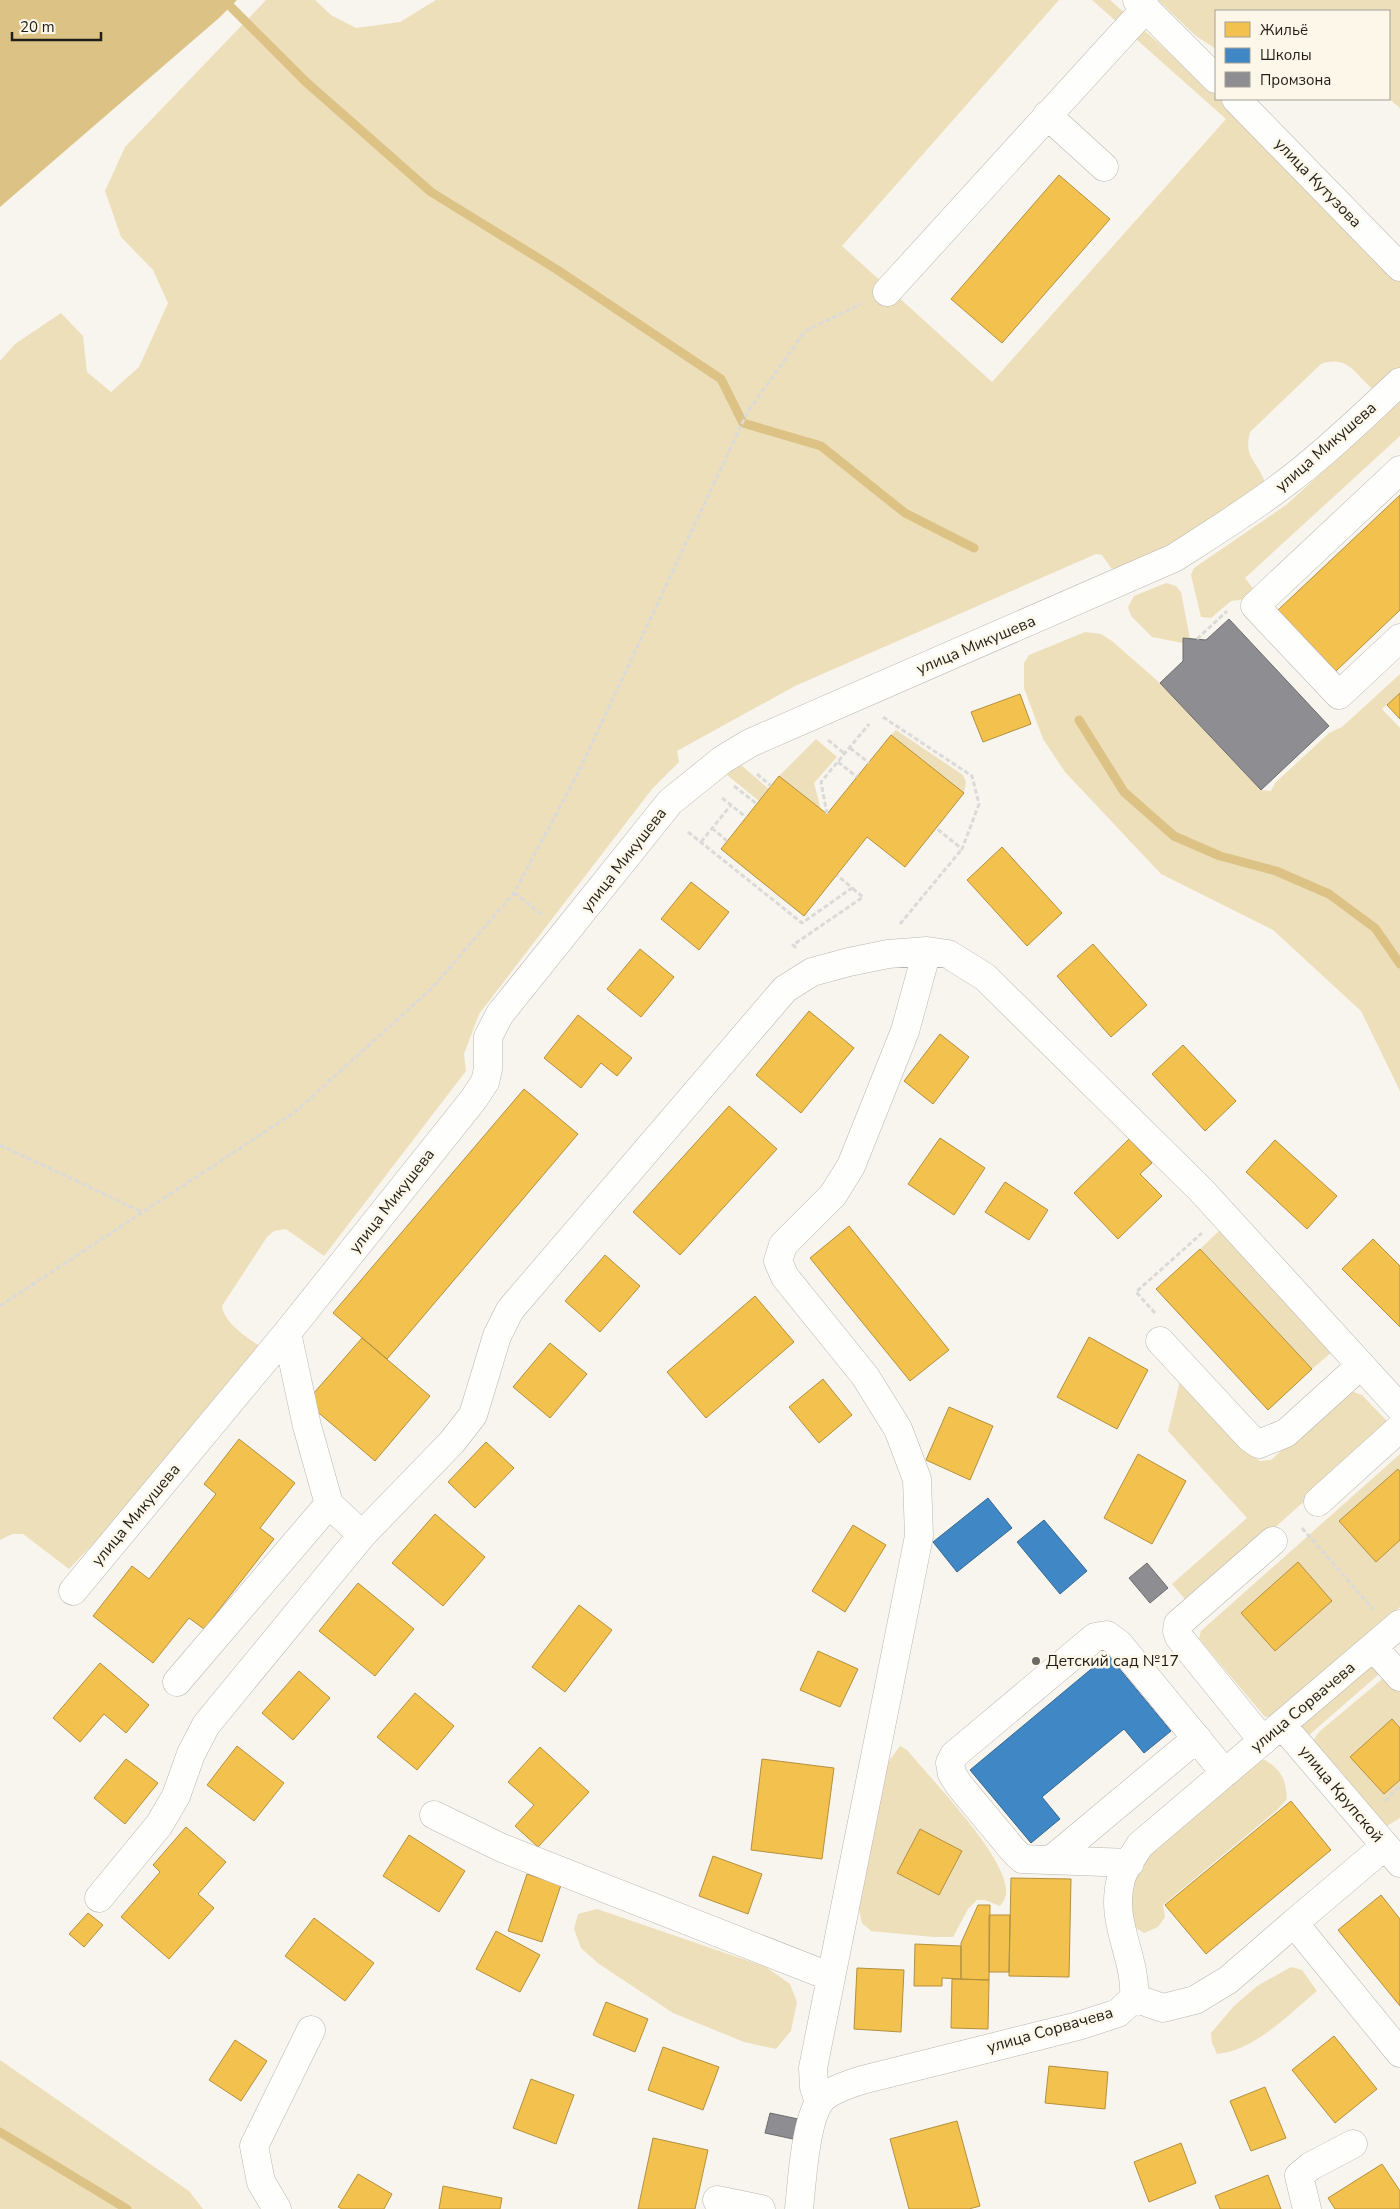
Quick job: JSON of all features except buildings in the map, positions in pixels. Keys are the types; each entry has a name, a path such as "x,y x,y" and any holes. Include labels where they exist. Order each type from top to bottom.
{"street":[{"path":"887,292 1047,116 1141,4 1215,78"},
{"name":"улица Кутузова","path":"1237,100 1400,267"},
{"path":"1047,116 1104,167"},
{"name":"улица Микушева","path":"74,1591 287,1334 473,1100 485,1082 488,1069 488,1037 500,1014 670,802 722,760 750,743 1174,558 1223,529 1289,480 1339,438 1400,382"},
{"path":"1400,470 1255,606 1339,695 1400,638"},
{"path":"799,2209 808,2136 819,2102 814,2087 813,2068 919,1536 917,1479 898,1429 866,1376 785,1277 778,1261 783,1245 833,1195 851,1166 905,1031 927,951"},
{"path":"99,1898 159,1825 176,1796 191,1754 206,1725 362,1535 452,1442 472,1415 497,1336 510,1310 786,989 812,972 888,954 927,951 948,954 985,976 1201,1190 1400,1408"},
{"path":"287,1334 305,1418 329,1504 362,1535"},
{"path":"1160,1341 1250,1438 1260,1444 1286,1434 1361,1365"},
{"path":"1318,1502 1400,1428"},
{"path":"177,1682 329,1504"},
{"name":"улица Крупской","path":"1273,1541 1178,1624 1177,1631 1179,1637 1393,1854"},
{"name":"улица Сорвачева","path":"819,2102 838,2088 862,2080 1078,2026 1118,2013 1134,1998 1135,1983 1118,1918 1121,1879 1140,1845 1373,1647 1389,1620"},
{"path":"1130,1863 1022,1859 959,1785 952,1774 950,1763 954,1755 1095,1637 1107,1635 1120,1644 1226,1773"},
{"path":"1373,1647 1400,1677"},
{"path":"1051,1860 1197,1738"},
{"path":"434,1815 502,1848 832,1977"},
{"path":"1134,1998 1163,2008 1195,2000 1228,1980 1294,1923 1393,1854"},
{"path":"1294,1923 1400,2053"},
{"path":"277,2209 261,2182 254,2146 311,2030"},
{"path":"1308,2209 1299,2176 1311,2166 1353,2144"},
{"path":"717,2200 761,2209"}],"path":[{"path":"0,1306 295,1112 432,988 514,893 577,774 747,413 805,331 887,292"},
{"path":"1196,639 1229,609 1255,606"},
{"path":"880,716 972,776 980,804 962,849 894,931"},
{"path":"827,814 821,782 872,722"},
{"path":"850,748 869,763"},
{"path":"838,762 857,778"},
{"path":"757,774 771,786"},
{"path":"700,842 731,805"},
{"path":"712,828 727,841"},
{"path":"936,828 962,849"},
{"path":"688,832 802,924 852,888"},
{"path":"800,951 793,946 863,897 837,875"},
{"path":"514,893 566,933"},
{"path":"0,1145 142,1212"},
{"path":"1160,1341 1172,1331 1136,1292 1223,1215"},
{"path":"1296,1521 1389,1620"}],"shaded area":[{"path":"0,0 237,0 219,18 0,207"},
{"path":"266,0 315,0 331,15 356,28 400,22 436,0 1059,0 842,246 992,382 1226,119 1092,0 1110,0 1215,93 1215,100 1223,100 1400,260 1400,371 1373,389 1350,367 1344,364 1330,362 1321,364 1250,432 1248,448 1265,483 1191,538 1118,570 1111,568 1102,555 1096,554 795,686 677,751 679,762 652,789 479,1014 464,1054 466,1071 324,1256 286,1229 274,1231 267,1237 222,1306 228,1320 234,1326 268,1352 267,1364 69,1569 23,1534 12,1534 0,1540 0,361 15,344 61,313 83,336 87,372 111,392 139,367 168,303 153,270 121,237 105,191 125,147"},
{"path":"1158,0 1400,0 1400,108 1390,100 1390,10 1215,10 1215,48 1196,36"},
{"path":"1400,402 1400,436 1245,578 1256,592 1253,598 1231,601 1211,618 1201,617 1191,575 1194,568 1286,505"},
{"path":"1166,583 1176,586 1181,592 1190,639 1183,638 1183,643 1152,637 1131,616 1128,607 1134,596"},
{"path":"1085,632 1101,634 1112,641 1160,683 1261,790 1271,791 1275,783 1329,733 1342,727 1400,674 1400,693 1382,709 1400,728 1400,1091 1361,1011 1273,930 1161,874 1065,772 1043,739 1024,688 1024,663 1029,655"},
{"path":"896,730 963,775 966,782 964,793 891,735"},
{"path":"780,739 741,765 769,789 759,801 722,771"},
{"path":"816,739 837,757 814,783 821,810 779,776"},
{"path":"1220,1230 1331,1353 1312,1369 1200,1249"},
{"path":"1181,1377 1251,1455 1260,1461 1271,1460 1348,1390 1362,1395 1386,1420 1386,1425 1382,1432 1189,1604 1172,1584 1247,1518 1168,1431"},
{"path":"1400,1454 1400,1607 1272,1716 1265,1717 1201,1641 1199,1638 1201,1631"},
{"path":"1371,1656 1386,1668 1308,1736 1294,1729"},
{"path":"1387,1675 1400,1681 1400,1818 1387,1826 1378,1827 1311,1743 1320,1731"},
{"path":"900,1746 907,1750 980,1836 1002,1873 1006,1893 1000,1906 985,1900 977,1900 968,1909 953,1937 871,1931 862,1923 858,1905 881,1779 889,1761"},
{"path":"1265,1760 1279,1771 1282,1776 1287,1799 1277,1810 1163,1905 1165,1917 1158,1927 1144,1933 1134,1927 1128,1914 1132,1880 1151,1849 1252,1761"},
{"path":"597,1909 766,1967 790,1984 797,2002 791,2031 776,2049 744,2042 673,2013 599,1964 581,1948 574,1929 578,1914"},
{"path":"1291,1967 1302,1970 1317,1991 1258,2039 1231,2051 1217,2054 1212,2043 1211,2033 1233,2007 1257,1986"},
{"path":"0,2060 189,2191 203,2209 0,2209"}],"waterway":[{"path":"224,0 306,82 431,192 556,269 721,379 743,423 821,446 905,513 974,548"},
{"path":"1079,720 1124,792 1174,836 1220,856 1276,871 1329,894 1375,928 1400,964"},
{"path":"0,2132 127,2209"}],"place":[{"name":"Детский сад №17","path":"1036,1661"}]}
